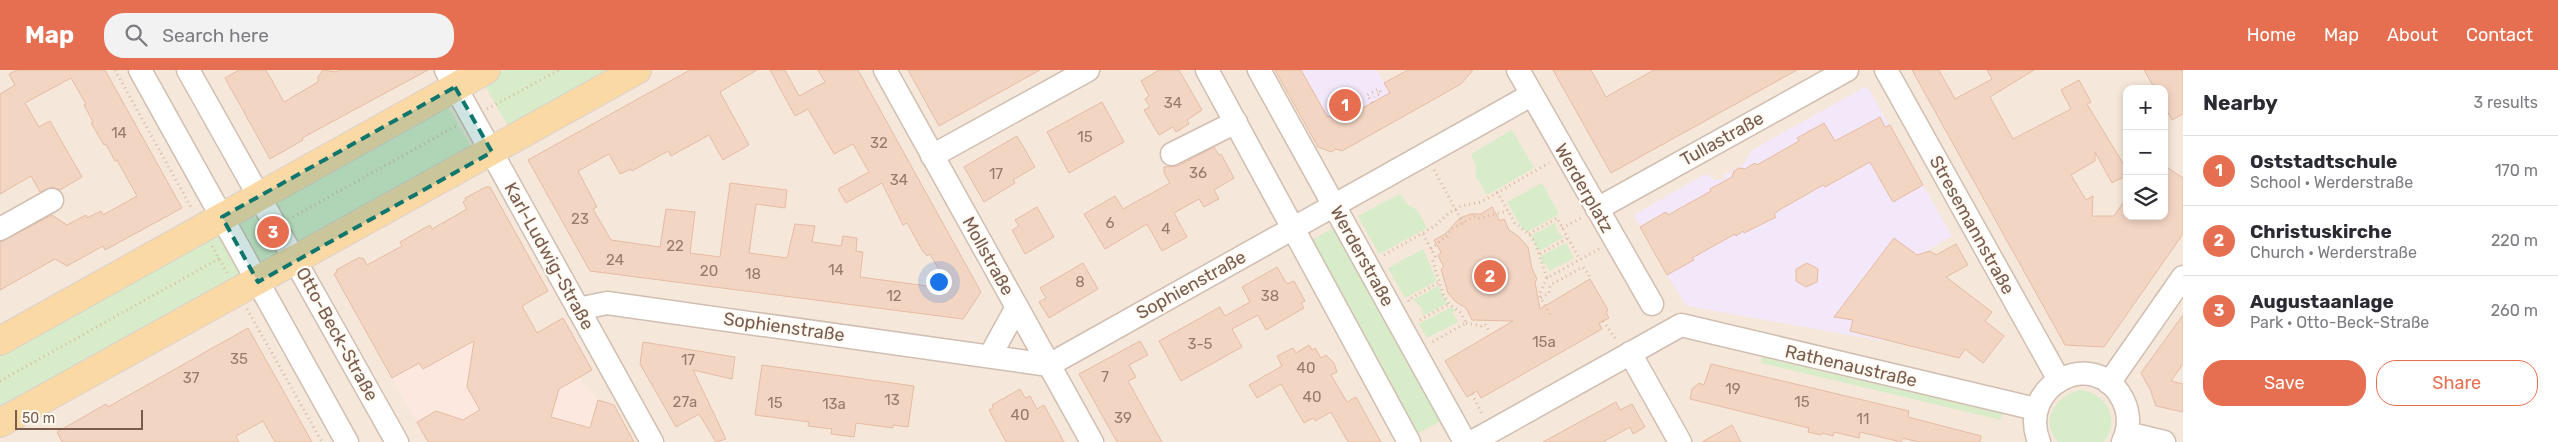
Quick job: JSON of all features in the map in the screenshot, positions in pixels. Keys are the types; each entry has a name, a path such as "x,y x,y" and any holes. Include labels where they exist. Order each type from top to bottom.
{"main road":[{"path":"0,341 259,196 450,79 486,70"},
{"path":"0,423 296,261 636,70"}],"street":[{"path":"140,70 212,222 239,247 248,287 347,442"},
{"name":"Otto-Beck-Straße","path":"188,70 397,442"},
{"name":"Mollstraße","path":"885,70 1092,442"},
{"path":"932,156 1088,70"},
{"path":"1207,70 1292,229 1410,442"},
{"name":"Werderstraße","path":"1259,70 1465,442"},
{"name":"Werderplatz","path":"1518,70 1652,304"},
{"name":"Tullastraße","path":"1597,209 1847,70"},
{"name":"Stresemannstraße","path":"1886,70 2059,380"},
{"name":"Karl-Ludwig-Straße","path":"450,79 652,442"},
{"path":"1334,205 1524,99"},
{"path":"1172,154 1236,122"},
{"path":"0,229 52,200"},
{"name":"Sophienstraße","path":"578,310 607,303 1049,365 1334,205"},
{"path":"2109,383 2183,277"},
{"path":"990,356 1017,307"},
{"name":"Rathenaustraße","path":"1630,353 1680,325 2036,409"},
{"path":"1472,442 1630,353 1680,442"},
{"path":"2038,442 2035,431 2036,409 2048,388 2059,380 2084,374 2098,377 2109,383 2119,393 2126,405 2129,419 2125,437 2164,442"}],"path":[{"path":"115,70 212,222 219,258 248,287 322,442"},
{"path":"276,226 559,70"},
{"path":"1372,103 1367,95 1379,89 1381,93 1374,97"},
{"path":"1426,154 1463,223"},
{"path":"1367,265 1424,234 1455,210 1480,202 1565,154"},
{"path":"1497,192 1515,223 1529,234 1540,254 1547,278"},
{"path":"1432,249 1450,230 1475,216 1479,218 1508,212"},
{"path":"1529,234 1557,218 1580,260 1547,278 1541,288 1541,298 1551,316"},
{"path":"1562,228 1569,224"},
{"path":"1424,234 1435,256 1433,261 1438,283 1449,304 1461,313 1466,323"},
{"path":"1540,254 1568,238"},
{"path":"0,381 239,247"},
{"path":"1541,298 1549,293 1550,286 1554,283 1583,267 1589,275 1588,279"},
{"path":"1408,300 1438,283"},
{"path":"1420,321 1449,304"},
{"path":"1415,352 1466,323 1481,326 1485,324 1489,331"}],"highlighted area":[{"path":"455,87 492,152 258,282 222,217"}],"shaded area":[{"path":"0,70 2183,70 2183,442 0,442"},
{"path":"1275,70 1377,70 1403,117 1342,151 1336,149 1331,152 1318,147 1311,136 1312,132 1309,131"},
{"path":"1867,86 1952,236 1925,252 1886,304 1890,314 1883,341 1687,306 1667,275 1634,215 1705,174 1716,180 1724,179 1724,174 1733,171 1734,168 1738,170 1743,165 1752,150"},
{"path":"522,314 598,400 586,442 428,442 392,378"}],"green space":[{"path":"505,70 617,70 510,130 483,82"},
{"path":"445,101 474,152 0,417 0,355"},
{"path":"1512,130 1534,168 1487,195 1476,177 1476,166 1471,154"},
{"path":"1542,183 1559,214 1527,232 1521,227 1507,202"},
{"path":"1400,194 1407,204 1417,210 1427,228 1379,254 1358,216"},
{"path":"1555,223 1558,233 1564,237 1539,251 1531,236"},
{"path":"1336,227 1443,420 1417,434 1310,241"},
{"path":"1566,243 1574,258 1550,271 1545,263 1542,264 1541,256"},
{"path":"1423,249 1437,281 1405,298 1388,268"},
{"path":"1438,286 1447,303 1423,316 1422,308 1413,300"},
{"path":"1451,307 1456,311 1452,312 1458,322 1427,338 1419,324"},
{"path":"1762,357 2003,414 2001,420 1761,363"},
{"path":"2080,390 2098,396 2108,409 2111,425 2109,434 2104,442 2058,442 2053,434 2050,418 2057,403 2071,393"}],"building":[{"path":"17,70 105,70 182,208 105,250 103,246 67,266 55,259 0,290 0,242 52,215 67,225 86,215 87,218 101,211 103,215 137,196 117,160 115,161 91,123 93,122 84,105 86,104 71,78 25,103 39,127 50,121 82,177 60,190 52,187 40,192 31,176 0,194 0,94 15,85 9,74"},
{"path":"239,70 266,70 284,102 318,82 318,77 323,70 336,72 340,70 428,70 302,138 303,140 270,159 225,78"},
{"path":"690,70 757,70 720,92 749,145 723,160 709,135 671,156 668,151 632,171 631,169 620,174 609,154 578,171 597,207 593,209 611,240 660,247 666,209 695,212 690,253 720,257 730,183 787,190 785,208 756,204 749,253 787,258 795,224 815,226 812,242 841,246 843,236 857,238 856,251 863,252 860,277 950,289 930,254 927,256 922,250 907,223 903,225 882,183 846,203 838,189 869,172 853,144 834,154 808,109 795,116 770,70 785,70 799,96 825,82 818,70 858,70 981,292 963,319 590,271 528,160"},
{"path":"908,70 1040,70 939,126"},
{"path":"1159,70 1179,70 1202,110 1187,120 1189,124 1176,132 1173,127 1159,135 1144,110 1150,107 1145,99 1149,96 1141,81"},
{"path":"1275,70 1301,70 1327,116 1340,120 1390,93 1384,83 1408,70 1473,70 1461,84 1342,151 1336,149 1331,152 1318,147"},
{"path":"1553,70 1591,70 1606,97 1654,70 1797,70 1611,173"},
{"path":"1912,70 1939,70 1955,99 1992,79 1987,70 2034,70 1990,97 2013,139 2071,109 2061,90 2079,80 2091,102 2087,104 2123,163 2123,177 2112,183 2095,152 2095,161 2071,175 2086,200 2093,196 2092,216 2114,216 2123,203 2123,220 2168,220 2168,168 2183,178 2183,234 2104,347 2065,345"},
{"path":"2144,70 2183,70 2183,114 2172,120 2168,113 2168,85 2153,85"},
{"path":"1102,102 1124,142 1069,173 1047,132"},
{"path":"1880,117 1885,127 1890,125 1923,185 1893,202 1870,162 1825,187 1823,185 1781,209 1774,214 1776,217 1744,233 1743,231 1736,236 1735,234 1692,258 1694,260 1667,275 1640,227 1666,212 1668,215 1711,191 1710,189 1732,177 1734,171 1739,168 1745,169 1755,163 1757,165 1799,141 1797,138 1824,123 1835,141"},
{"path":"1017,136 1035,167 1013,180 1015,183 984,202 964,167"},
{"path":"1214,147 1219,155 1221,154 1234,178 1214,190 1219,199 1204,207 1199,199 1174,213 1187,237 1162,251 1147,224 1105,249 1084,214 1115,196 1123,209 1170,183 1164,173 1164,167 1178,166"},
{"path":"486,187 490,187 548,291 522,306 537,333 563,318 592,370 559,389 551,417 590,428 598,400 614,405 634,442 428,442 417,422 436,411 463,420 480,410 467,387 474,341 423,369 419,363 392,378 334,274 337,272 336,270 360,257 361,259 363,258 367,265 402,246 400,242 430,225 432,229 467,209 463,202 466,200 465,198"},
{"path":"1037,207 1054,237 1025,254 1012,230 1019,226 1015,220"},
{"path":"1492,207 1500,221 1504,219 1509,230 1518,236 1528,247 1532,269 1537,279 1535,282 1540,309 1590,279 1608,310 1606,312 1609,318 1599,323 1602,329 1481,398 1477,391 1467,397 1445,361 1513,321 1472,320 1466,308 1456,302 1448,293 1441,269 1444,267 1438,256 1441,252 1434,240 1445,234 1460,218 1471,214 1481,214"},
{"path":"1894,238 1917,255 1930,251 1936,255 1956,244 1968,265 1946,277 1992,312 1985,321 2004,336 1983,363 1965,349 1959,358 1850,331 1853,320 1834,317"},
{"path":"1083,263 1098,289 1049,318 1039,302 1046,298 1040,288"},
{"path":"1807,263 1818,269 1817,282 1806,287 1796,281 1796,269"},
{"path":"1277,267 1287,284 1294,281 1305,301 1301,303 1304,308 1266,330 1258,315 1232,329 1242,347 1181,381 1159,341 1220,307 1225,316 1250,302 1242,287"},
{"path":"2183,315 2183,364 2171,381 2183,384 2183,412 2156,406 2150,389 2141,373"},
{"path":"248,328 312,442 275,442 263,421 236,436 239,442 62,442 57,432 106,404 108,407"},
{"path":"1140,341 1148,355 1129,365 1136,377 1128,381 1162,442 1117,442 1079,374"},
{"path":"643,342 735,357 732,379 693,370 726,439 716,442 699,414 676,427 640,364"},
{"path":"1309,345 1312,350 1315,348 1321,358 1326,355 1334,363 1337,372 1331,375 1347,402 1356,397 1381,442 1348,442 1331,412 1315,421 1313,418 1304,423 1281,384 1257,398 1249,385 1282,366 1277,356 1293,348 1296,353"},
{"path":"1711,364 1909,411 1908,417 1981,436 1980,442 1918,442 1903,438 1901,442 1860,432 1859,438 1834,432 1833,436 1822,433 1821,435 1808,432 1809,428 1690,399 1692,389 1699,383 1704,385"},
{"path":"762,365 914,386 908,427 893,425 893,428 856,423 854,437 831,434 832,429 808,426 809,422 755,415"},
{"path":"1020,389 1025,398 1030,396 1037,409 1044,405 1064,442 1006,442 989,410 993,408 992,405"},
{"path":"1616,402 1620,410 1632,404 1645,427 1633,434 1630,427 1603,442 1543,442"},
{"path":"1732,425 1741,442 1702,442"}],"place":[{"name":"Oststadtschule","path":"1345,105"},
{"name":"Augustaanlage","path":"273,232"},
{"name":"Christuskirche","path":"1490,276"}]}
